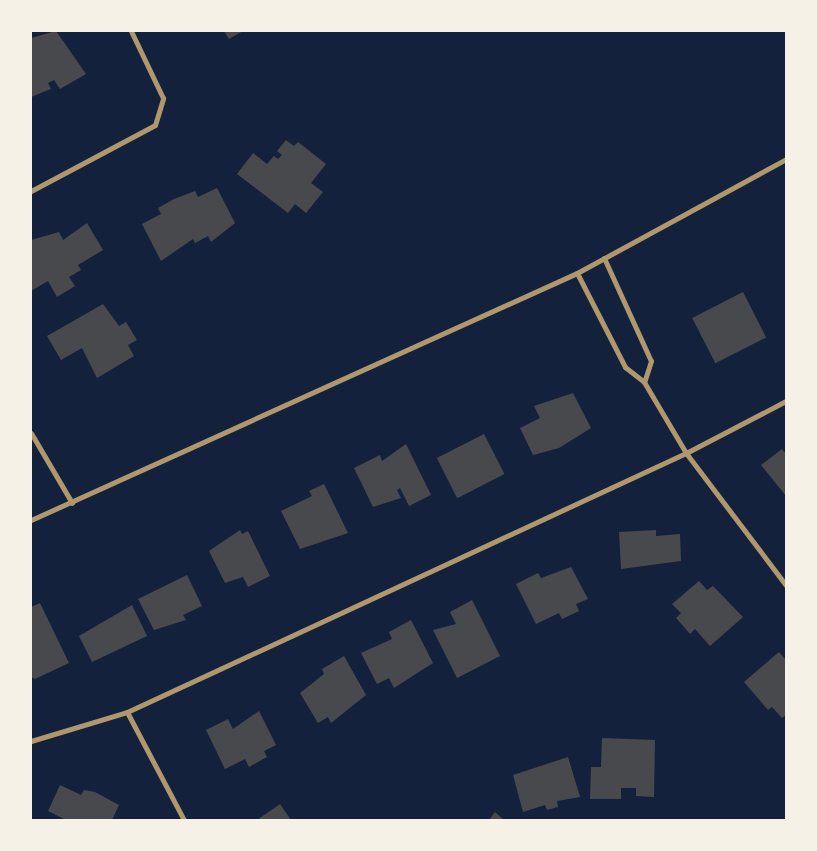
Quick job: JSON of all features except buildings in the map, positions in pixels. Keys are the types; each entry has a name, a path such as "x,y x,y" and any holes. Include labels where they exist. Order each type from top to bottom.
{"street":[{"path":"31,191 155,125 163,98 131,31"},
{"path":"31,520 576,273 786,159"},
{"path":"604,258 651,361 644,382"},
{"path":"576,273 625,367 644,382 686,453 786,586"},
{"path":"31,741 127,712 686,453 786,401"},
{"path":"31,433 72,502"},
{"path":"127,712 184,820"}]}
